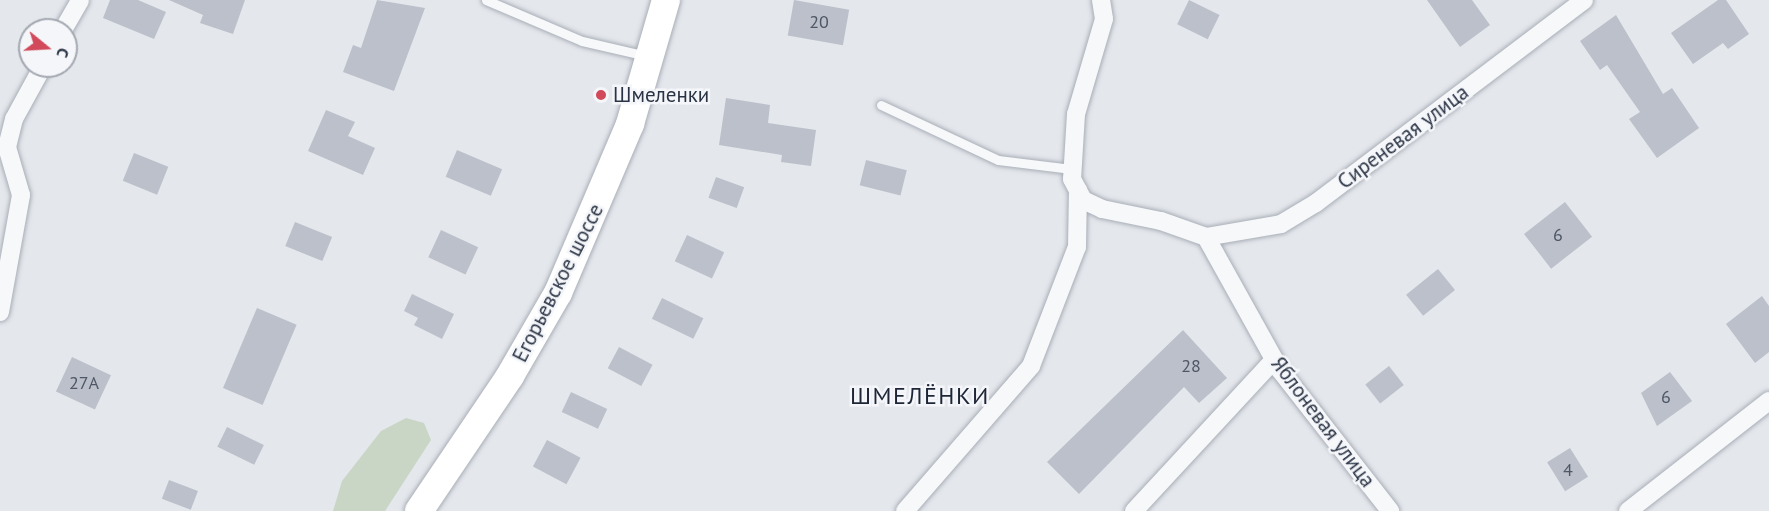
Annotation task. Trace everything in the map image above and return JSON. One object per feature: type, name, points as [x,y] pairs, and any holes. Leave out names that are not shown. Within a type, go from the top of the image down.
[{"type":"main road","name":"Егорьевское шоссе","points":[[419,511],[510,376],[558,293],[600,202],[650,57],[666,0]]},
{"type":"street","points":[[70,18],[80,0]]},
{"type":"street","points":[[905,511],[1031,366],[1077,247],[1078,190],[1071,169],[1076,114],[1104,19],[1101,0]]},
{"type":"street","name":"Сиреневая улица","points":[[1206,237],[1281,224],[1316,203],[1584,0]]},
{"type":"street","points":[[0,312],[21,195],[7,147],[14,119],[37,78]]},
{"type":"street","points":[[1078,190],[1102,209],[1161,221],[1206,237]]},
{"type":"street","name":"Яблоневая улица","points":[[1206,237],[1274,360],[1390,511]]},
{"type":"street","points":[[1134,511],[1274,360]]},
{"type":"street","points":[[1628,511],[1769,401]]},
{"type":"lane","points":[[486,0],[582,41],[650,57]]},
{"type":"lane","points":[[881,105],[999,160],[1071,169]]},
{"type":"green space","points":[[406,418],[424,423],[431,440],[385,511],[333,511],[342,481],[381,431]]},
{"type":"building","points":[[110,0],[138,0],[166,12],[154,39],[103,18]]},
{"type":"building","points":[[169,0],[245,0],[233,34],[200,23],[203,15]]},
{"type":"building","points":[[377,0],[425,8],[394,91],[343,72],[353,45],[361,48]]},
{"type":"building","points":[[794,0],[849,10],[843,45],[788,35]]},
{"type":"building","points":[[1189,0],[1220,15],[1208,39],[1177,24]]},
{"type":"building","points":[[1427,0],[1472,0],[1490,25],[1460,47]]},
{"type":"building","points":[[1718,0],[1726,0],[1749,34],[1728,49],[1723,43],[1693,64],[1671,33]]},
{"type":"building","points":[[1616,15],[1663,94],[1672,88],[1699,128],[1657,158],[1629,119],[1640,112],[1607,65],[1600,70],[1580,41]]},
{"type":"building","points":[[726,98],[770,105],[768,123],[816,130],[811,166],[781,162],[782,155],[719,145]]},
{"type":"building","points":[[326,110],[355,122],[348,136],[375,148],[363,175],[308,151]]},
{"type":"building","points":[[457,150],[502,169],[491,196],[446,177]]},
{"type":"building","points":[[134,153],[168,167],[157,195],[123,181]]},
{"type":"building","points":[[866,160],[907,170],[900,195],[860,185]]},
{"type":"building","points":[[716,177],[744,187],[737,208],[708,198]]},
{"type":"building","points":[[1565,202],[1592,237],[1551,269],[1524,234]]},
{"type":"building","points":[[295,222],[332,237],[322,261],[285,246]]},
{"type":"building","points":[[441,230],[478,247],[465,275],[428,257]]},
{"type":"building","points":[[687,235],[724,252],[712,279],[675,261]]},
{"type":"building","points":[[1438,269],[1455,290],[1423,316],[1406,295]]},
{"type":"building","points":[[412,294],[454,314],[442,339],[414,325],[418,318],[404,311]]},
{"type":"building","points":[[1762,296],[1769,306],[1769,352],[1755,363],[1726,324]]},
{"type":"building","points":[[662,298],[703,318],[693,339],[652,319]]},
{"type":"building","points":[[257,308],[297,325],[263,405],[223,388]]},
{"type":"building","points":[[1183,330],[1227,378],[1199,403],[1184,387],[1079,494],[1047,462]]},
{"type":"building","points":[[619,347],[653,365],[641,386],[608,368]]},
{"type":"building","points":[[72,357],[111,375],[95,410],[56,391]]},
{"type":"building","points":[[1389,366],[1404,385],[1380,403],[1365,384]]},
{"type":"building","points":[[1670,372],[1692,401],[1657,426],[1641,393]]},
{"type":"building","points":[[571,392],[607,409],[598,429],[562,412]]},
{"type":"building","points":[[227,427],[264,445],[254,465],[217,447]]},
{"type":"building","points":[[547,440],[581,458],[566,484],[533,466]]},
{"type":"building","points":[[1570,448],[1588,477],[1565,491],[1547,462]]},
{"type":"building","points":[[169,480],[198,491],[191,510],[162,499]]},
{"type":"place","name":"Шмеленки","points":[[601,95]]},
{"type":"district","name":"ШМЕЛЁНКИ","points":[[920,396]]}]
